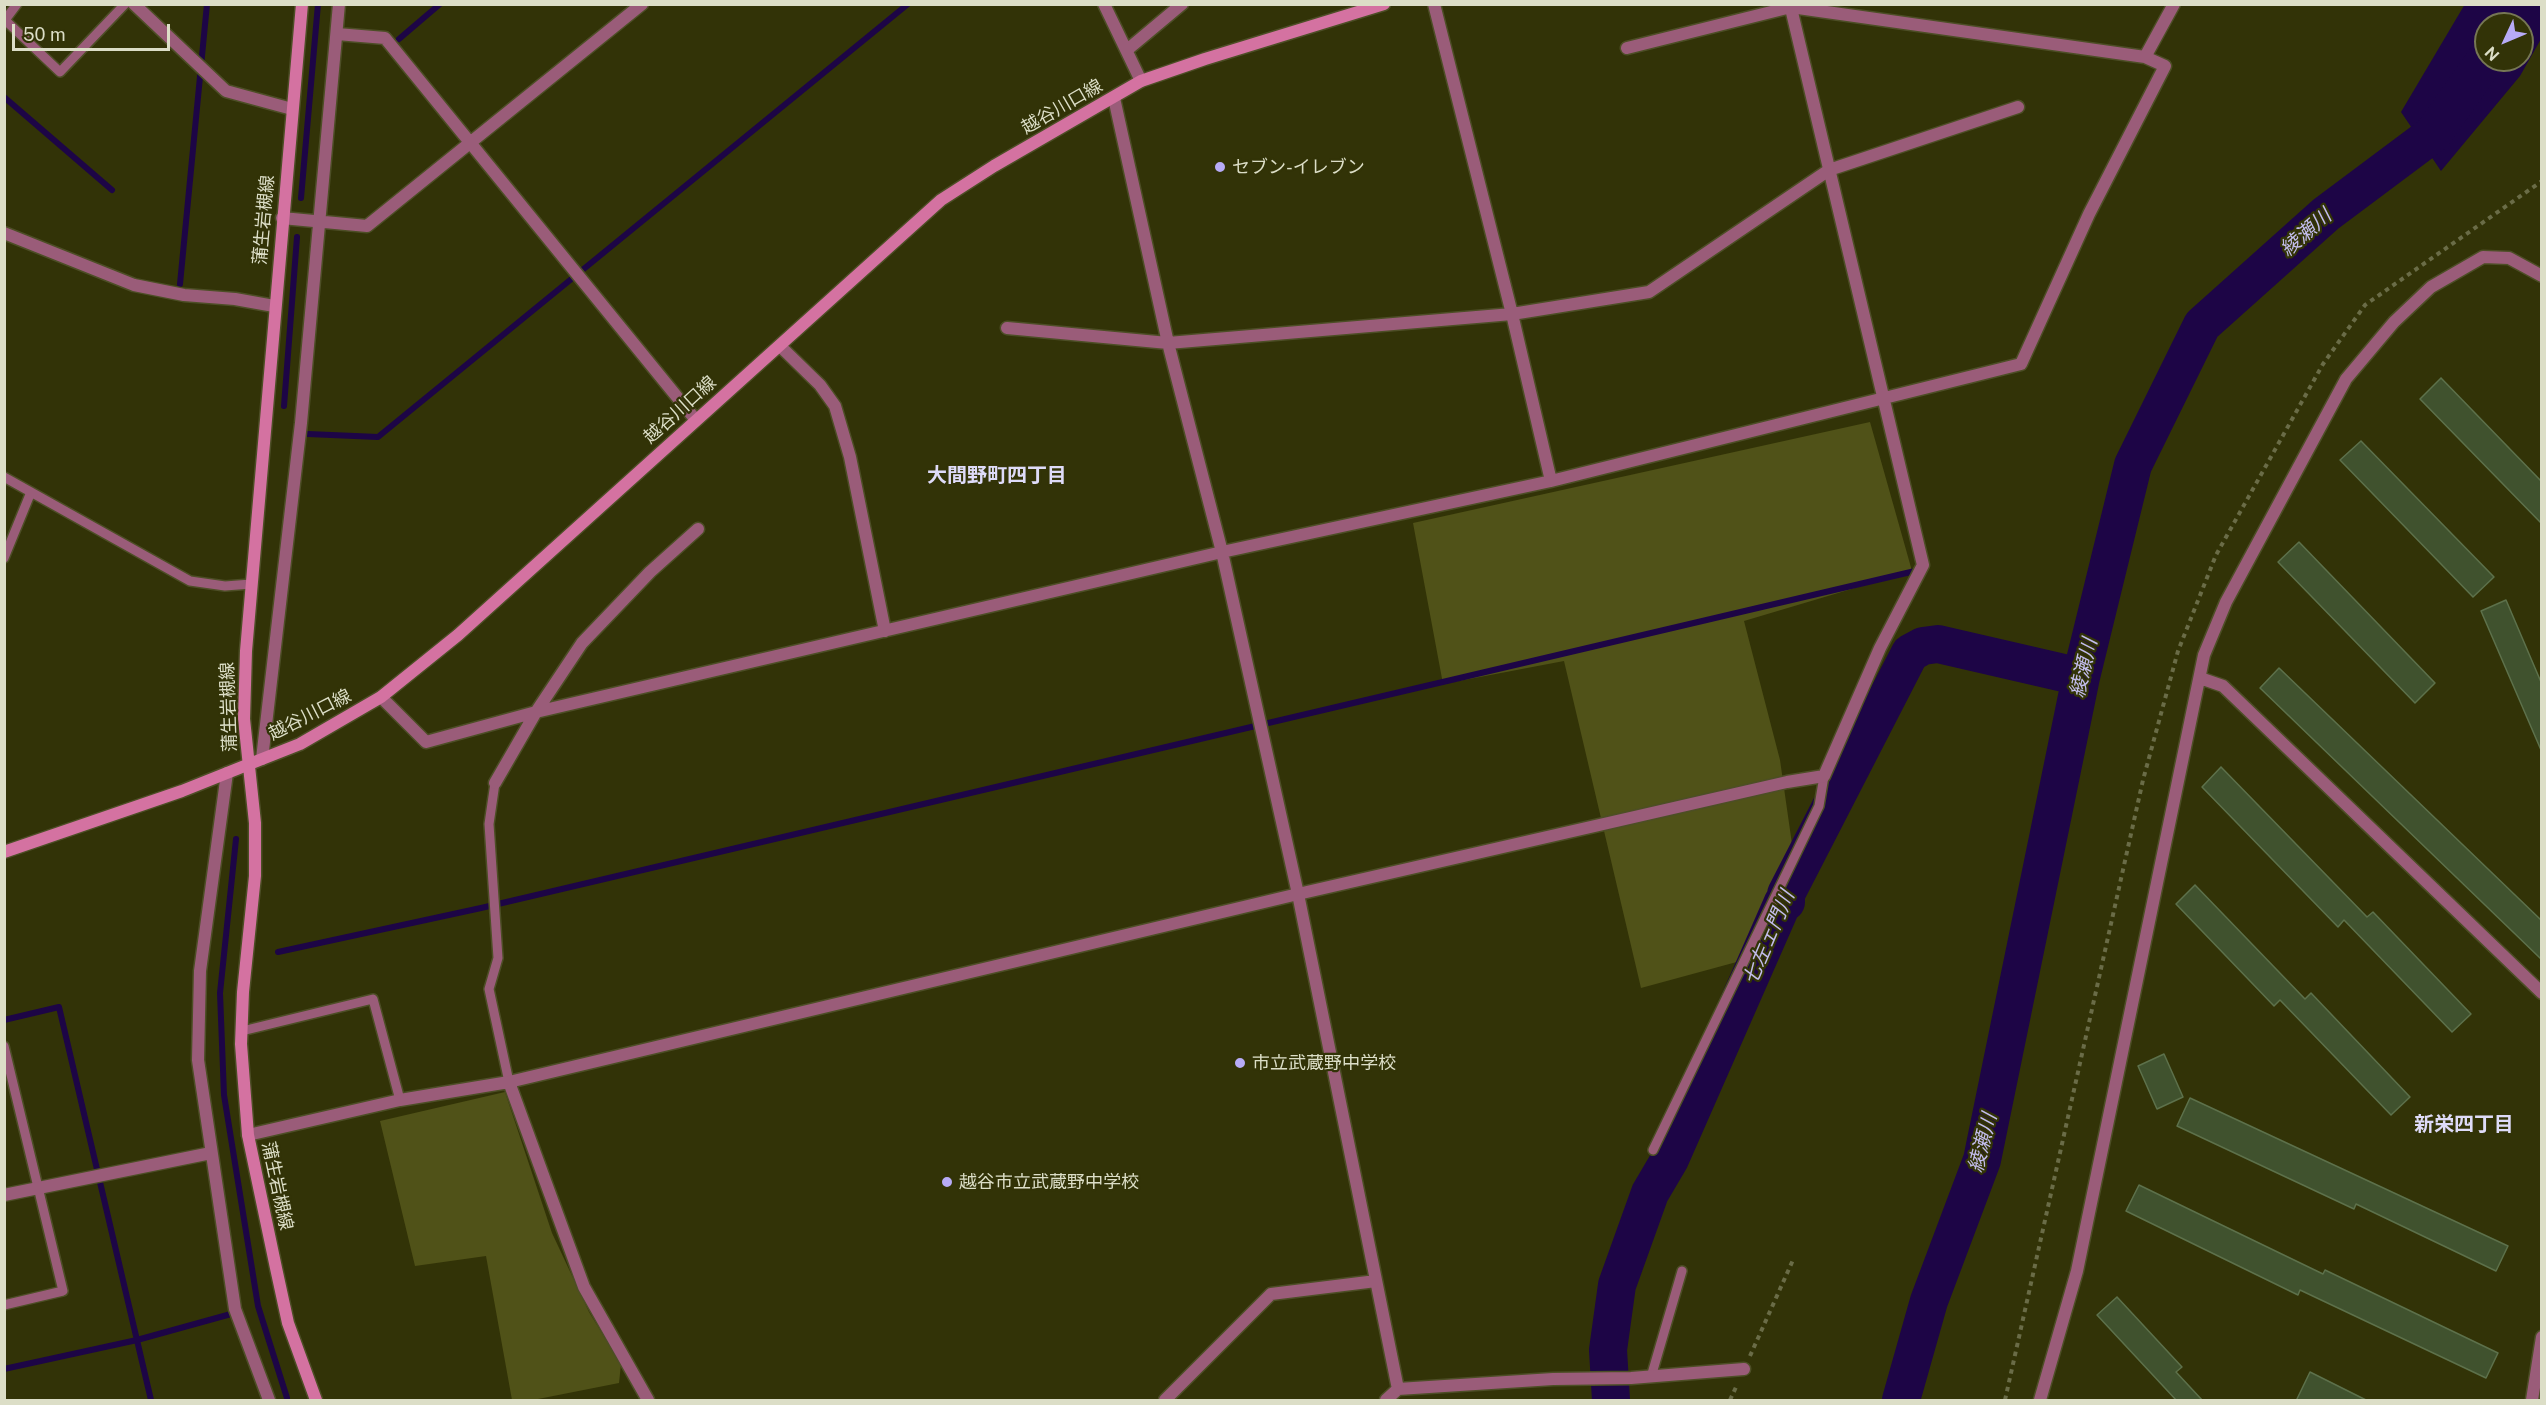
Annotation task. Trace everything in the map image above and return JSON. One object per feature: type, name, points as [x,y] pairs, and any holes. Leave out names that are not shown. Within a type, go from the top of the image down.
[{"type":"main road","name":"蒲生岩槻線","points":[[302,4],[274,306],[246,651],[244,720],[255,823],[255,876],[243,992],[242,1031],[249,1135],[288,1323],[316,1401]]},
{"type":"main road","name":"越谷川口線","points":[[4,852],[182,791],[300,744],[381,697],[458,635],[695,419],[780,346],[941,200],[994,166],[1142,81],[1205,59],[1384,4]]},
{"type":"street","points":[[134,4],[226,91],[292,109]]},
{"type":"street","points":[[262,759],[301,423],[339,4]]},
{"type":"street","points":[[282,218],[367,226],[472,144],[642,4]]},
{"type":"street","points":[[1104,4],[1142,81]]},
{"type":"street","points":[[1126,50],[1182,4]]},
{"type":"street","points":[[1434,4],[1512,314],[1551,481]]},
{"type":"street","points":[[2145,57],[2174,4]]},
{"type":"street","points":[[249,1135],[400,1100],[509,1082],[1298,894],[1787,782],[1824,776],[1880,648],[1923,565],[1791,6]]},
{"type":"street","points":[[381,697],[426,742],[536,712],[1222,552],[1551,481],[2021,364],[2089,214],[2165,66],[2145,57],[1791,6],[1627,48]]},
{"type":"street","points":[[337,34],[385,38],[695,419]]},
{"type":"street","points":[[1114,98],[1168,343],[1222,552],[1298,894],[1398,1389]]},
{"type":"street","points":[[1007,328],[1168,343],[1512,314],[1649,292],[1829,170],[2018,107]]},
{"type":"street","points":[[4,232],[134,285],[184,295],[235,299],[274,306]]},
{"type":"street","points":[[2040,1401],[2077,1271],[2204,655],[2226,602],[2346,379],[2394,322],[2431,287],[2483,257],[2509,258],[2541,276]]},
{"type":"street","points":[[780,346],[820,385],[835,406],[850,457],[885,631]]},
{"type":"street","points":[[495,783],[536,712],[582,644],[651,572],[698,529]]},
{"type":"street","points":[[2200,678],[2223,686],[2541,993]]},
{"type":"street","points":[[227,773],[200,971],[198,1060],[235,1309],[268,1401]]},
{"type":"street","points":[[509,1082],[584,1287],[645,1400]]},
{"type":"street","points":[[4,1195],[211,1153]]},
{"type":"street","points":[[1165,1401],[1271,1294],[1376,1281]]},
{"type":"street","points":[[2532,1401],[2541,1337]]},
{"type":"street","points":[[1386,1401],[1398,1389],[1553,1379],[1651,1377],[1744,1370]]},
{"type":"lane","points":[[17,4],[5,20],[60,72],[125,4]]},
{"type":"lane","points":[[4,477],[190,581],[225,586],[251,584]]},
{"type":"lane","points":[[4,558],[31,492]]},
{"type":"lane","points":[[1653,1150],[1819,806],[1824,776]]},
{"type":"lane","points":[[495,783],[489,824],[498,958],[489,989],[509,1082]]},
{"type":"lane","points":[[242,1031],[373,999],[400,1100]]},
{"type":"lane","points":[[4,1046],[63,1291],[4,1305]]},
{"type":"lane","points":[[1651,1377],[1682,1271]]},
{"type":"path","points":[[1730,1401],[1794,1260]]},
{"type":"shaded area","points":[[2465,4],[2541,5],[2541,39],[2534,51],[2534,12],[2474,12],[2474,72],[2522,72],[2441,171],[2401,112]]},
{"type":"shaded area","points":[[1870,422],[1912,571],[1744,621],[1780,760],[1793,851],[1744,960],[1641,988],[1564,661],[1443,684],[1413,523]]},
{"type":"shaded area","points":[[505,1092],[552,1233],[589,1312],[621,1364],[619,1383],[533,1400],[512,1400],[486,1256],[415,1266],[380,1121]]},
{"type":"building","points":[[2441,378],[2541,481],[2541,523],[2420,399]]},
{"type":"building","points":[[2361,441],[2494,577],[2473,597],[2340,460]]},
{"type":"building","points":[[2299,542],[2435,683],[2415,703],[2278,562]]},
{"type":"building","points":[[2506,600],[2541,682],[2541,750],[2481,611]]},
{"type":"building","points":[[2279,668],[2541,920],[2541,959],[2260,688]]},
{"type":"building","points":[[2221,767],[2367,917],[2373,912],[2471,1014],[2452,1032],[2344,920],[2338,927],[2202,787]]},
{"type":"building","points":[[2195,885],[2305,999],[2311,993],[2410,1097],[2391,1115],[2280,1000],[2274,1006],[2176,904]]},
{"type":"building","points":[[2164,1054],[2183,1097],[2157,1109],[2138,1066]]},
{"type":"building","points":[[2190,1098],[2508,1246],[2496,1271],[2356,1204],[2354,1209],[2177,1126]]},
{"type":"building","points":[[2139,1185],[2323,1274],[2325,1270],[2498,1353],[2486,1378],[2300,1290],[2298,1295],[2126,1211]]},
{"type":"building","points":[[2117,1297],[2182,1367],[2176,1372],[2203,1401],[2177,1401],[2097,1315]]},
{"type":"building","points":[[2310,1372],[2368,1401],[2296,1401]]},
{"type":"waterway","points":[[180,284],[207,4]]},
{"type":"waterway","points":[[301,198],[318,4]]},
{"type":"waterway","points":[[399,39],[440,4]]},
{"type":"waterway","points":[[308,434],[378,437],[908,4]]},
{"type":"waterway","name":"綾瀬川","points":[[1901,1400],[1929,1301],[1982,1160],[2081,677],[2133,465],[2202,325],[2326,214],[2433,134],[2477,72]]},
{"type":"waterway","points":[[4,97],[112,190]]},
{"type":"waterway","points":[[284,406],[297,237]]},
{"type":"waterway","points":[[278,952],[481,908],[1915,571]]},
{"type":"waterway","name":"七左ェ門川","points":[[1611,1400],[1608,1350],[1617,1285],[1650,1193],[1670,1159],[1783,902],[1786,902],[1786,894],[1910,653],[1923,646],[1938,644],[2081,677]]},
{"type":"waterway","points":[[236,839],[220,993],[224,1095],[258,1306],[287,1398]]},
{"type":"waterway","points":[[4,1020],[59,1007],[151,1400]]},
{"type":"waterway","points":[[4,1369],[137,1340],[231,1314]]},
{"type":"place","name":"セブン-イレブン","points":[[1220,167]]},
{"type":"place","name":"市立武蔵野中学校","points":[[1240,1063]]},
{"type":"place","name":"越谷市立武蔵野中学校","points":[[947,1182]]},
{"type":"district","name":"大間野町四丁目","points":[[997,476]]},
{"type":"district","name":"新栄四丁目","points":[[2464,1125]]}]
